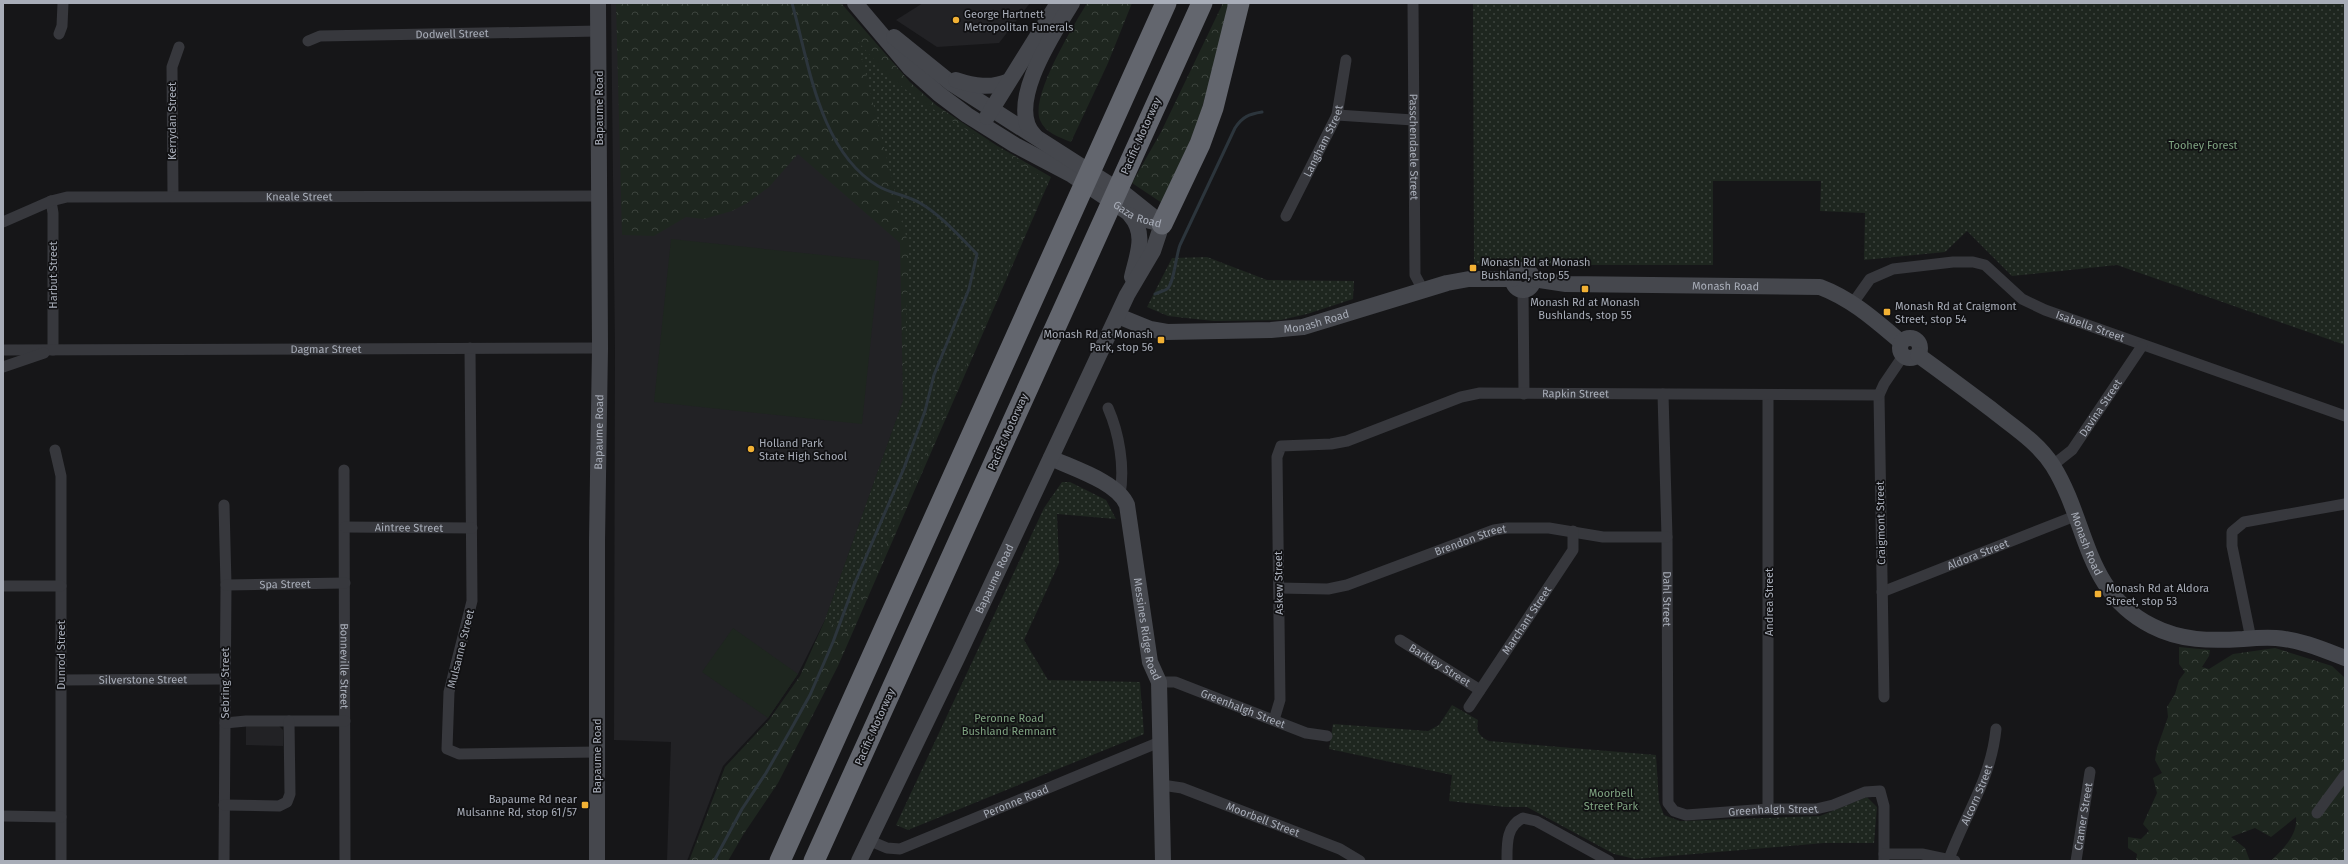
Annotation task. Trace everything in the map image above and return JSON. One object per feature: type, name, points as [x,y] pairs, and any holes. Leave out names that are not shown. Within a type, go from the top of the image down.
[{"type":"highway","points":[[780,861],[1166,3]]},
{"type":"highway","name":"Pacific Motorway","points":[[814,861],[1202,3]]},
{"type":"highway","points":[[1162,224],[1200,144],[1213,108],[1239,3]]},
{"type":"street","points":[[59,34],[62,26],[63,3]]},
{"type":"street","name":"Bapaume Road","points":[[597,861],[600,348],[598,3]]},
{"type":"street","name":"Gaza Road","points":[[856,3],[938,73],[1126,194],[1162,224]]},
{"type":"street","name":"Gaza Road","points":[[856,3],[919,77],[938,94],[984,126],[1072,175],[1130,215],[1162,224]]},
{"type":"street","points":[[995,111],[1009,81],[1058,3]]},
{"type":"street","points":[[1038,138],[1027,125],[1025,111],[1036,67],[1051,37],[1072,3]]},
{"type":"street","name":"Passchendaele Street","points":[[1413,3],[1415,275],[1423,290]]},
{"type":"street","name":"Dodwell Street","points":[[308,41],[320,36],[598,31]]},
{"type":"street","points":[[984,126],[1051,37]]},
{"type":"street","name":"Kerrydan Street","points":[[173,196],[172,67],[179,47]]},
{"type":"street","name":"Langham Street","points":[[1286,216],[1337,115],[1346,60]]},
{"type":"street","points":[[938,73],[976,86],[996,86],[1009,81]]},
{"type":"street","points":[[1337,115],[1413,120]]},
{"type":"street","name":"Kneale Street","points":[[3,222],[51,201],[67,197],[600,196]]},
{"type":"street","name":"Harbut Street","points":[[51,201],[53,213],[53,350]]},
{"type":"street","name":"Bapaume Road","points":[[859,861],[868,840],[910,758],[1118,316],[1127,294],[1140,241],[1138,228],[1130,215]]},
{"type":"street","name":"Bapaume Road","points":[[1127,294],[1153,251],[1162,224]]},
{"type":"street","name":"Isabella Street","points":[[1853,304],[1870,279],[1893,269],[1953,262],[1973,262],[1985,265],[2022,299],[2039,307],[2142,346],[2345,416]]},
{"type":"street","name":"Monash Road","points":[[1118,316],[1150,329],[1167,332],[1288,330],[1319,324],[1423,290],[1447,283],[1469,279],[1523,283],[1566,284],[1820,287],[1839,294],[1853,304],[1908,351],[2018,430],[2053,465],[2104,584],[2119,602],[2135,615],[2167,633],[2192,640],[2274,637],[2301,641],[2345,658]]},
{"type":"street","points":[[1523,283],[1524,394]]},
{"type":"street","name":"Davina Street","points":[[2053,465],[2072,450],[2142,346]]},
{"type":"street","name":"Mulsanne Street","points":[[470,348],[472,601],[449,692],[447,750],[459,754],[597,752]]},
{"type":"street","name":"Dagmar Street","points":[[3,350],[600,348]]},
{"type":"street","name":"Dagmar Street","points":[[3,367],[53,350]]},
{"type":"street","name":"Craigmont Street","points":[[1884,697],[1879,395],[1884,384],[1908,351]]},
{"type":"street","name":"Rapkin Street","points":[[1281,446],[1331,444],[1347,441],[1461,397],[1480,393],[1879,395]]},
{"type":"street","name":"Dahl Street","points":[[1663,394],[1667,537],[1668,804]]},
{"type":"street","name":"Andrea Street","points":[[1768,395],[1768,809]]},
{"type":"street","points":[[1051,458],[1109,486],[1120,494],[1122,478],[1116,430],[1108,408]]},
{"type":"street","name":"Askew Street","points":[[1274,720],[1280,700],[1277,457],[1281,446]]},
{"type":"street","name":"Dunrod Street","points":[[55,450],[61,472],[61,861]]},
{"type":"street","name":"Bonneville Street","points":[[344,470],[345,861]]},
{"type":"street","name":"Messines Ridge Road","points":[[1120,494],[1126,502],[1129,513],[1150,662],[1159,682],[1162,741],[1164,861]]},
{"type":"street","points":[[2251,639],[2232,546],[2232,532],[2244,522],[2345,504]]},
{"type":"street","name":"Sebring Street","points":[[224,505],[226,585],[224,679],[224,861]]},
{"type":"street","name":"Aldora Street","points":[[1882,592],[2075,516]]},
{"type":"street","name":"Aintree Street","points":[[345,527],[472,528]]},
{"type":"street","name":"Brendon Street","points":[[1279,588],[1328,589],[1347,586],[1494,530],[1507,528],[1549,528],[1603,537],[1667,537]]},
{"type":"street","name":"Marchant Street","points":[[1470,707],[1573,550],[1573,531]]},
{"type":"street","name":"Spa Street","points":[[226,585],[345,583]]},
{"type":"street","points":[[3,586],[61,586]]},
{"type":"street","name":"Barkley Street","points":[[1400,640],[1480,690]]},
{"type":"street","name":"Silverstone Street","points":[[62,680],[224,679]]},
{"type":"street","name":"Greenhalgh Street","points":[[1159,682],[1175,682],[1306,733],[1327,736]]},
{"type":"street","points":[[224,805],[279,806],[287,802],[290,794],[289,721]]},
{"type":"street","points":[[225,723],[345,721]]},
{"type":"street","name":"Alcorn Street","points":[[1952,860],[1962,826],[1987,775],[1996,729]]},
{"type":"street","name":"Peronne Road","points":[[868,840],[887,848],[900,849],[1162,741]]},
{"type":"street","name":"Cramer Street","points":[[2076,861],[2090,772]]},
{"type":"street","points":[[2317,813],[2345,775]]},
{"type":"street","name":"Moorbell Street","points":[[1162,785],[1178,787],[1197,793],[1340,849],[1360,861]]},
{"type":"street","name":"Greenhalgh Street","points":[[1668,804],[1674,811],[1686,816],[1768,809],[1816,809],[1833,805],[1865,792],[1880,791],[1884,806],[1884,858]]},
{"type":"street","points":[[3,816],[61,817]]},
{"type":"street","points":[[1507,861],[1509,834],[1515,822],[1523,818],[1536,821],[1609,861]]},
{"type":"street","points":[[1884,858],[1913,854],[1952,860]]},
{"type":"shaded area","name":"Holland Park State High School","points":[[611,3],[827,3],[909,248],[903,401],[825,620],[798,674],[768,718],[723,766],[687,861],[667,861],[671,742],[614,740],[615,349]]},
{"type":"shaded area","points":[[923,3],[1030,3],[999,43],[937,47],[896,20]]},
{"type":"shaded area","points":[[246,725],[279,726],[283,730],[283,746],[246,745]]},
{"type":"green space","points":[[616,3],[841,3],[910,82],[936,105],[996,145],[1051,177],[838,666],[778,783],[743,835],[728,861],[689,861],[725,767],[769,720],[800,676],[825,620],[903,401],[900,243],[798,154],[769,187],[747,203],[732,211],[704,219],[686,217],[654,236],[622,235]]},
{"type":"green space","points":[[1087,3],[1132,3],[1108,63],[1071,142],[1053,134],[1045,128],[1040,120],[1039,109],[1041,95],[1047,78],[1064,43]]},
{"type":"green space","points":[[1223,3],[1232,3],[1197,125],[1162,203],[1132,183],[1161,132]]},
{"type":"green space","name":"Toohey Forest","points":[[1473,3],[2345,3],[2345,345],[2117,265],[2012,276],[1967,231],[1945,252],[1864,260],[1865,213],[1820,211],[1821,181],[1713,181],[1713,265],[1474,265]]},
{"type":"green space","points":[[858,42],[890,77],[920,101],[1048,181],[847,632],[825,620],[903,401],[909,248]]},
{"type":"green space","points":[[671,239],[879,261],[862,424],[654,402]]},
{"type":"green space","points":[[1207,257],[1267,280],[1354,281],[1353,299],[1307,314],[1281,320],[1214,321],[1168,316],[1147,307],[1172,258]]},
{"type":"green space","name":"Peronne Road Bushland Remnant","points":[[1062,482],[1070,482],[1106,500],[1116,519],[1057,514],[1059,563],[1024,640],[1048,680],[1140,682],[1144,734],[908,830],[896,825],[1044,508]]},
{"type":"green space","points":[[733,628],[798,674],[768,718],[702,672]]},
{"type":"green space","points":[[2179,647],[2210,650],[2209,656],[2202,667],[2209,669],[2233,654],[2275,648],[2332,666],[2345,678],[2345,861],[2271,861],[2285,847],[2292,836],[2295,830],[2296,817],[2271,837],[2255,828],[2231,837],[2245,848],[2250,861],[2136,861],[2137,854],[2128,848],[2128,837],[2141,839],[2149,831],[2143,824],[2157,793],[2153,778],[2162,773],[2155,760],[2157,748],[2168,717],[2167,707],[2175,694],[2179,680],[2185,672],[2179,664]]},
{"type":"green space","name":"Moorbell Street Park","points":[[1452,705],[1478,720],[1477,728],[1479,733],[1489,741],[1656,755],[1659,802],[1664,815],[1680,821],[1820,816],[1867,797],[1877,807],[1874,843],[1824,843],[1635,859],[1614,854],[1527,807],[1505,807],[1449,801],[1452,775],[1329,749],[1333,724],[1428,731],[1439,725]]},
{"type":"waterway","points":[[714,861],[742,809],[766,773],[810,695],[833,642],[854,585],[904,468],[925,411],[934,375],[969,289],[977,254],[936,214],[915,200],[878,186],[858,171],[842,151],[829,129],[819,104],[792,3]]},
{"type":"waterway","points":[[1155,294],[1166,290],[1169,286],[1173,276],[1180,245],[1235,128],[1240,121],[1246,117],[1262,112]]},
{"type":"place","name":"George Hartnett Metropolitan Funerals","points":[[956,20]]},
{"type":"place","name":"Monash Rd at Monash Bushland, stop 55","points":[[1473,268]]},
{"type":"place","name":"Monash Rd at Monash Bushlands, stop 55","points":[[1585,289]]},
{"type":"place","name":"Monash Rd at Craigmont Street, stop 54","points":[[1887,312]]},
{"type":"place","name":"Monash Rd at Monash Park, stop 56","points":[[1161,340]]},
{"type":"place","name":"Holland Park State High School","points":[[751,449]]},
{"type":"place","name":"Monash Rd at Aldora Street, stop 53","points":[[2098,594]]},
{"type":"place","name":"Bapaume Rd near Mulsanne Rd, stop 61/57","points":[[585,805]]}]
